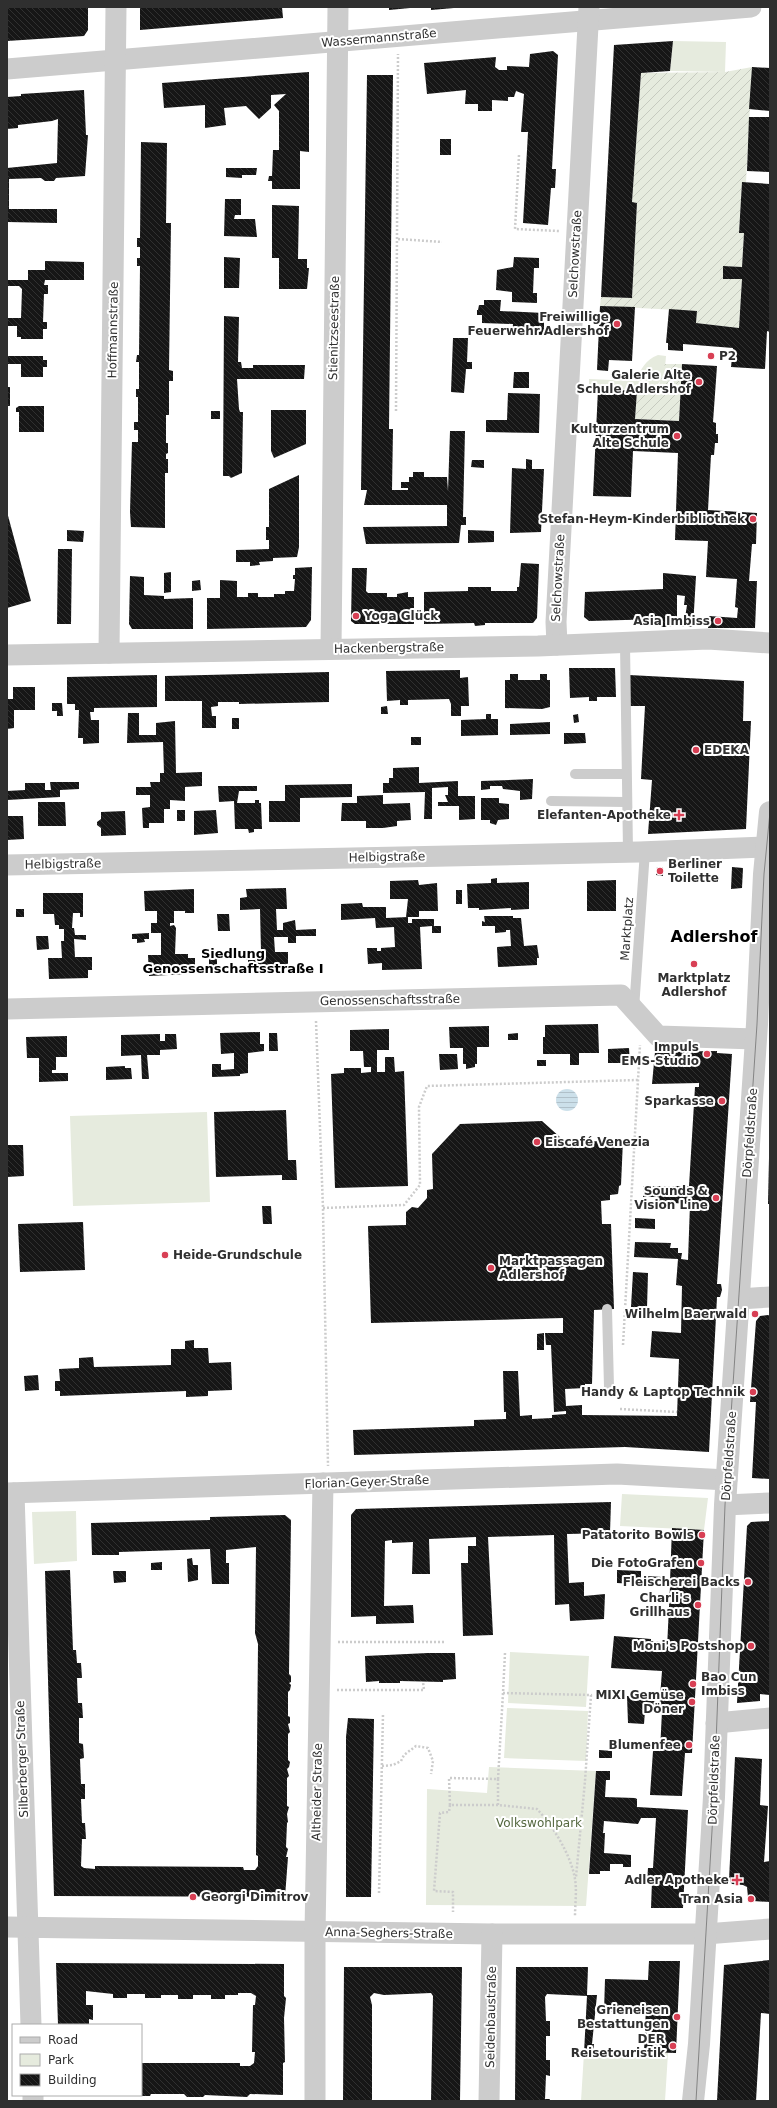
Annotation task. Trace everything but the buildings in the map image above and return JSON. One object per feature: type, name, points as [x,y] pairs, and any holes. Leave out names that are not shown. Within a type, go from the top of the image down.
[{"type":"street","name":"Hoffmannstraße","points":[[109,653],[116,7]]},
{"type":"street","name":"Stienitzseestraße","points":[[331,649],[338,7]]},
{"type":"street","name":"Wassermannstraße","points":[[7,69],[338,41],[588,14],[752,7]]},
{"type":"street","name":"Selchowstraße","points":[[557,645],[556,622],[588,14]]},
{"type":"street","name":"Hackenbergstraße","points":[[7,655],[625,644],[708,639],[770,643]]},
{"type":"street","name":"Dörpfeldstraße","points":[[693,2101],[700,2044],[705,1934],[714,1797],[725,1505],[739,1299],[761,1029],[767,874],[766,847],[770,812]]},
{"type":"street","name":"Helbigstraße","points":[[7,865],[766,847]]},
{"type":"street","name":"Genossenschaftsstraße","points":[[7,1009],[621,995],[658,1036],[761,1029]]},
{"type":"street","points":[[739,1299],[770,1297]]},
{"type":"street","name":"Florian-Geyer-Straße","points":[[10,1493],[325,1475],[617,1474],[727,1480]]},
{"type":"street","name":"Altheider Straße","points":[[315,2101],[315,1932],[325,1475]]},
{"type":"street","name":"Silberberger Straße","points":[[10,1493],[31,2024]]},
{"type":"street","points":[[725,1505],[770,1503]]},
{"type":"street","points":[[716,1723],[770,1718]]},
{"type":"street","name":"Anna-Seghers-Straße","points":[[7,1927],[492,1934],[705,1934],[770,1929]]},
{"type":"street","name":"Seidenbaustraße","points":[[490,2101],[492,1934]]},
{"type":"lane","name":"Marktplatz","points":[[625,644],[626,802],[636,851],[637,1014]]},
{"type":"lane","points":[[575,774],[626,774]]},
{"type":"lane","points":[[551,801],[626,802]]},
{"type":"lane","points":[[607,1309],[609,1387]]},
{"type":"path","points":[[396,411],[398,54]]},
{"type":"path","points":[[519,155],[515,229],[561,231]]},
{"type":"path","points":[[398,239],[442,242]]},
{"type":"path","points":[[623,1353],[638,1080],[637,1014]]},
{"type":"path","points":[[316,1020],[323,1208],[325,1475]]},
{"type":"path","points":[[323,1208],[404,1205],[420,1185],[419,1107],[427,1086],[638,1080]]},
{"type":"path","points":[[620,1409],[677,1412]]},
{"type":"path","points":[[336,1642],[446,1642]]},
{"type":"path","points":[[498,1805],[498,1778],[505,1653]]},
{"type":"path","points":[[335,1690],[424,1690],[423,1682]]},
{"type":"path","points":[[503,1693],[591,1695],[575,1906]]},
{"type":"path","points":[[379,1893],[383,1714]]},
{"type":"path","points":[[382,1766],[393,1765],[401,1761],[404,1755],[416,1746],[428,1748],[433,1761],[431,1774]]},
{"type":"path","points":[[453,1912],[453,1892],[434,1891],[440,1813],[449,1812],[450,1778],[498,1778]]},
{"type":"path","points":[[450,1805],[498,1805],[537,1809],[554,1830],[576,1879]]},
{"type":"green space","points":[[673,41],[726,42],[725,72],[670,71]]},
{"type":"green space","points":[[752,67],[746,182],[742,182],[739,233],[744,233],[742,267],[723,266],[723,279],[742,279],[739,328],[696,323],[697,311],[600,306],[601,297],[632,298],[637,203],[632,202],[641,73],[725,72]]},
{"type":"green space","points":[[658,355],[666,356],[665,367],[661,380],[651,391],[589,388],[589,379],[636,381],[644,365],[650,359]]},
{"type":"green space","points":[[665,364],[682,364],[679,421],[635,419],[637,391],[651,391],[659,385]]},
{"type":"green space","points":[[207,1112],[210,1202],[73,1206],[70,1116]]},
{"type":"green space","points":[[622,1494],[708,1498],[704,1530],[620,1526]]},
{"type":"green space","points":[[76,1511],[77,1561],[34,1564],[32,1512]]},
{"type":"green space","points":[[510,1652],[589,1656],[586,1707],[508,1703]]},
{"type":"green space","points":[[507,1708],[588,1711],[586,1761],[504,1758]]},
{"type":"green space","name":"Volkswohlpark","points":[[489,1767],[596,1771],[586,1906],[426,1905],[427,1789],[487,1793]]},
{"type":"green space","points":[[584,2053],[668,2053],[665,2101],[581,2101]]},
{"type":"water","points":[[567,1089],[575,1092],[578,1100],[575,1108],[567,1111],[559,1108],[556,1100],[559,1092]]},
{"type":"tram line","points":[[696,2101],[714,1797],[725,1505],[757,1024],[764,874],[770,812]]},
{"type":"place","name":"Freiwillige Feuerwehr Adlershof","points":[[617,324]]},
{"type":"place","name":"P2","points":[[711,356]]},
{"type":"place","name":"Galerie Alte Schule Adlershof","points":[[699,382]]},
{"type":"place","name":"Kulturzentrum Alte Schule","points":[[677,436]]},
{"type":"place","name":"Stefan-Heym-Kinderbibliothek","points":[[753,519]]},
{"type":"place","name":"Yoga Glück","points":[[356,616]]},
{"type":"place","name":"Asia Imbiss","points":[[718,621]]},
{"type":"place","name":"EDEKA","points":[[696,750]]},
{"type":"place","name":"Elefanten-Apotheke","points":[[679,815]]},
{"type":"place","name":"Berliner Toilette","points":[[660,871]]},
{"type":"place","name":"Marktplatz Adlershof","points":[[694,964]]},
{"type":"place","name":"Impuls EMS-Studio","points":[[707,1054]]},
{"type":"place","name":"Sparkasse","points":[[722,1101]]},
{"type":"place","name":"Eiscafé Venezia","points":[[537,1142]]},
{"type":"place","name":"Sounds & Vision Line","points":[[716,1198]]},
{"type":"place","name":"Heide-Grundschule","points":[[165,1255]]},
{"type":"place","name":"Marktpassagen Adlershof","points":[[491,1268]]},
{"type":"place","name":"Wilhelm Baerwald","points":[[755,1314]]},
{"type":"place","name":"Handy & Laptop Technik","points":[[753,1392]]},
{"type":"place","name":"Patatorito Bowls","points":[[702,1535]]},
{"type":"place","name":"Die FotoGrafen","points":[[701,1563]]},
{"type":"place","name":"Fleischerei Backs","points":[[748,1582]]},
{"type":"place","name":"Charli's Grillhaus","points":[[698,1605]]},
{"type":"place","name":"Moni's Postshop","points":[[751,1646]]},
{"type":"place","name":"Bao Cun Imbiss","points":[[693,1684]]},
{"type":"place","name":"MIXI Gemüse Döner","points":[[692,1702]]},
{"type":"place","name":"Blumenfee","points":[[689,1745]]},
{"type":"place","name":"Adler Apotheke","points":[[737,1880]]},
{"type":"place","name":"Georgi Dimitrov","points":[[193,1897]]},
{"type":"place","name":"Tran Asia","points":[[751,1899]]},
{"type":"place","name":"Grieneisen Bestattungen","points":[[677,2017]]},
{"type":"place","name":"DER Reisetouristik","points":[[673,2046]]},
{"type":"district","name":"Adlershof","points":[[714,936]]},
{"type":"district","name":"Siedlung Genossenschaftsstraße I","points":[[233,960]]}]
